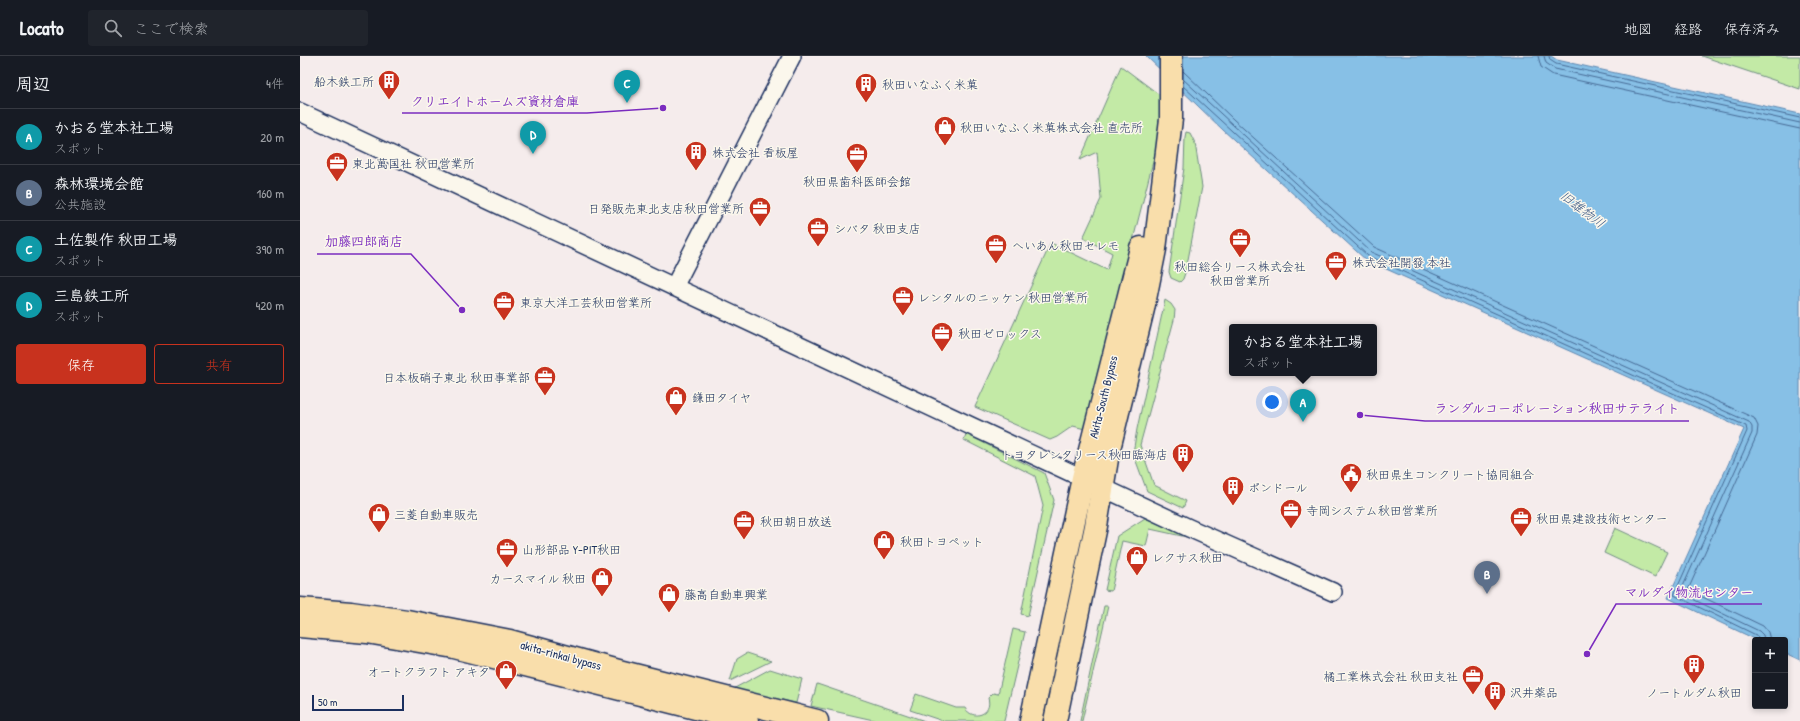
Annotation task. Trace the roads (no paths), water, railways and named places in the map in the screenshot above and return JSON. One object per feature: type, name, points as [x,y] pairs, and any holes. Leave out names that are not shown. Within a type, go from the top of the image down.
[{"type":"highway","name":"Akita-South Bypass","points":[[1055,721],[1103,487],[1108,453],[1143,310],[1154,249],[1171,119],[1171,56]]},
{"type":"highway","name":"Akita-South Bypass","points":[[1031,721],[1083,478],[1118,334],[1168,146]]},
{"type":"highway","name":"akita-rinkai bypass","points":[[300,609],[351,613],[407,621],[475,634],[817,721]]},
{"type":"highway","name":"akita-rinkai bypass","points":[[300,626],[374,633],[454,647],[747,721]]},
{"type":"street","points":[[674,287],[792,56]]},
{"type":"street","points":[[300,112],[1189,528],[1333,592]]},
{"type":"water","name":"旧雄物川","points":[[1146,56],[1551,56],[1557,60],[1800,114],[1800,660],[1788,654],[1788,637],[1752,638],[1668,598],[1744,429],[1366,260],[1223,130]]},
{"type":"place","name":"船木鉄工所","points":[[389,100]]},
{"type":"place","name":"土佐製作 秋田工場","points":[[627,103]]},
{"type":"place","name":"秋田いなふく米菓","points":[[866,104]]},
{"type":"place","name":"クリエイトホームズ資材倉庫","points":[[663,108]]},
{"type":"place","name":"秋田いなふく米菓株式会社 直売所","points":[[945,146]]},
{"type":"place","name":"三島鉄工所","points":[[533,154]]},
{"type":"place","name":"株式会社 看板屋","points":[[696,172]]},
{"type":"place","name":"秋田県歯科医師会館","points":[[857,174]]},
{"type":"place","name":"東北萬国社 秋田営業所","points":[[337,182]]},
{"type":"place","name":"日発販売東北支店秋田営業所","points":[[760,228]]},
{"type":"place","name":"シバタ 秋田支店","points":[[818,248]]},
{"type":"place","name":"秋田総合リース株式会社 秋田営業所","points":[[1240,258]]},
{"type":"place","name":"へいあん秋田セレモ","points":[[996,264]]},
{"type":"place","name":"株式会社開發 本社","points":[[1336,282]]},
{"type":"place","name":"加藤四郎商店","points":[[462,310]]},
{"type":"place","name":"レンタルのニッケン 秋田営業所","points":[[903,316]]},
{"type":"place","name":"東京大洋工芸秋田営業所","points":[[504,322]]},
{"type":"place","name":"秋田ゼロックス","points":[[942,352]]},
{"type":"place","name":"日本板硝子東北 秋田事業部","points":[[545,396]]},
{"type":"place","name":"ランダルコーポレーション秋田サテライト","points":[[1360,415]]},
{"type":"place","name":"鎌田タイヤ","points":[[676,416]]},
{"type":"place","name":"かおる堂本社工場","points":[[1303,422]]},
{"type":"place","name":"トヨタレンタリース秋田臨海店","points":[[1183,474]]},
{"type":"place","name":"秋田県生コンクリート協同組合","points":[[1351,494]]},
{"type":"place","name":"ポンドール","points":[[1233,506]]},
{"type":"place","name":"寺岡システム秋田営業所","points":[[1291,530]]},
{"type":"place","name":"三菱自動車販売","points":[[379,534]]},
{"type":"place","name":"秋田県建設技術センター","points":[[1521,538]]},
{"type":"place","name":"秋田朝日放送","points":[[744,540]]},
{"type":"place","name":"秋田トヨペット","points":[[884,560]]},
{"type":"place","name":"山形部品 Y-PIT秋田","points":[[507,568]]},
{"type":"place","name":"レクサス秋田","points":[[1137,576]]},
{"type":"place","name":"森林環境会館","points":[[1487,594]]},
{"type":"place","name":"カースマイル 秋田","points":[[602,598]]},
{"type":"place","name":"藤高自動車興業","points":[[669,614]]},
{"type":"place","name":"マルダイ物流センター","points":[[1587,654]]},
{"type":"place","name":"ノートルダム秋田","points":[[1694,684]]},
{"type":"place","name":"オートクラフト アキタ","points":[[506,690]]},
{"type":"place","name":"橘工業株式会社 秋田支社","points":[[1473,696]]},
{"type":"place","name":"沢井薬品","points":[[1495,712]]}]
